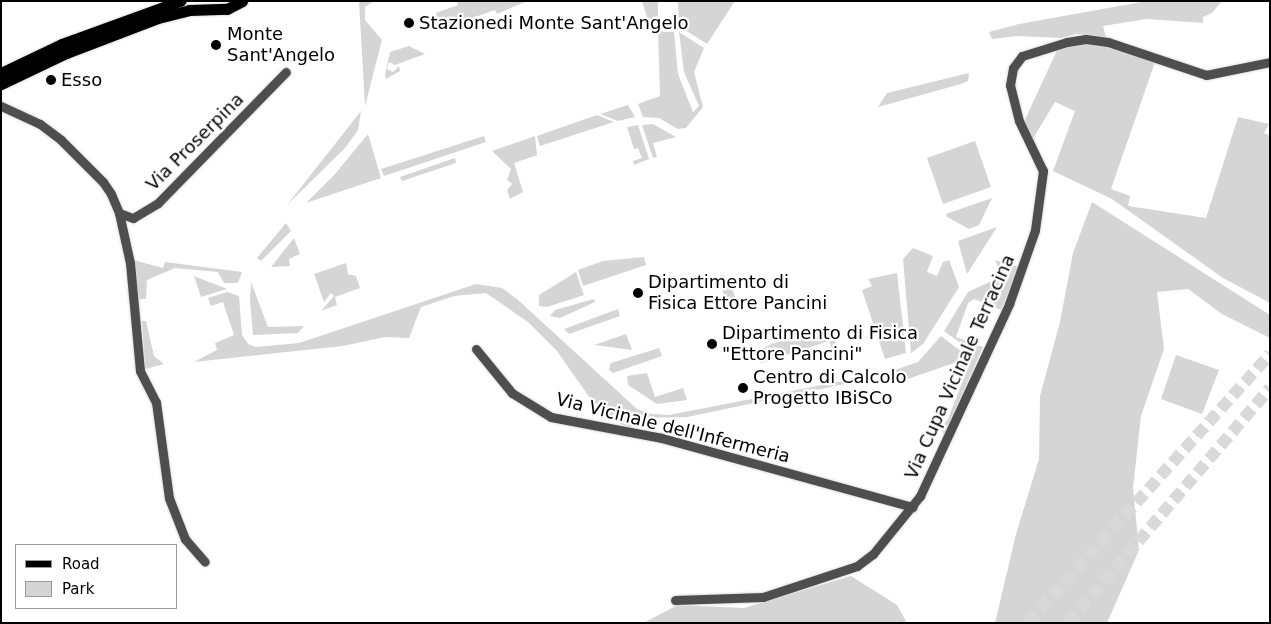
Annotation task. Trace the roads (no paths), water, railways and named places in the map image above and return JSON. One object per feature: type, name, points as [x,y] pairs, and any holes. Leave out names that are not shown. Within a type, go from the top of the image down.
[{"type":"main road","points":[[1,73],[62,44],[180,1]]},
{"type":"main road","points":[[208,1],[219,9]]},
{"type":"main road","points":[[1,84],[66,53],[158,18],[189,10],[227,9],[242,2]]},
{"type":"street","name":"Via Cupa Vicinale Terracina","points":[[675,600],[764,597],[857,566],[873,554],[912,507],[940,456],[1009,304],[1034,230],[1043,171],[1020,121],[1011,94],[1011,75],[1016,63],[1022,56],[1086,40],[1108,42],[1206,75],[1270,62]]},
{"type":"street","name":"Via Proserpina","points":[[119,213],[133,218],[158,203],[286,72]]},
{"type":"street","points":[[1,106],[40,124],[61,140],[104,182],[119,213],[135,287],[140,371],[156,402],[173,516],[185,539],[205,562]]},
{"type":"street","name":"Via Vicinale dell'Infermeria","points":[[476,349],[512,393],[551,417],[662,438],[912,507]]},
{"type":"tunnel","points":[[1028,623],[1270,354]]},
{"type":"tunnel","points":[[1068,623],[1270,388]]},
{"type":"place","name":"Stazionedi Monte Sant'Angelo","points":[[409,23]]},
{"type":"place","name":"Monte Sant'Angelo","points":[[216,45]]},
{"type":"place","name":"Esso","points":[[51,80]]},
{"type":"place","name":"Dipartimento di Fisica Ettore Pancini","points":[[638,293]]},
{"type":"place","name":"Dipartimento di Fisica \"Ettore Pancini\"","points":[[712,344]]},
{"type":"place","name":"Centro di Calcolo Progetto IBiSCo","points":[[743,388]]}]
